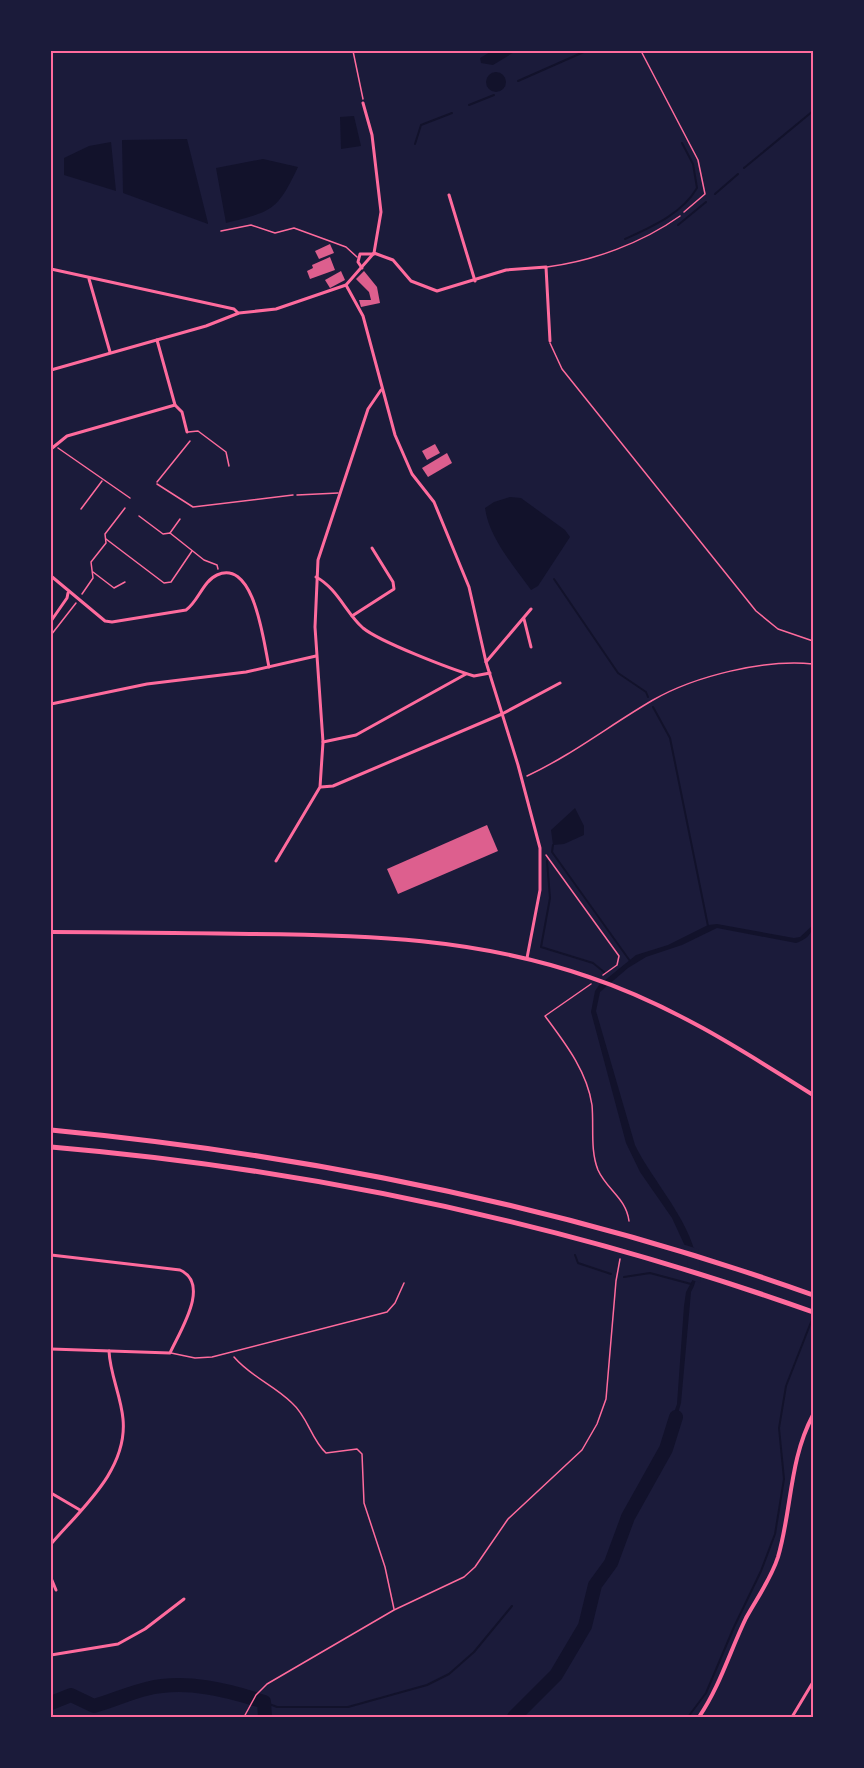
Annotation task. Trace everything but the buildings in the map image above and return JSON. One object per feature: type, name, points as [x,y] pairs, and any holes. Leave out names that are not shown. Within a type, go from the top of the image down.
[{"type":"highway","points":[[51,1130],[158,1142],[316,1165],[471,1196],[614,1232],[813,1295]]},
{"type":"highway","points":[[51,1147],[192,1163],[318,1182],[457,1211],[610,1249],[813,1312]]},
{"type":"street","points":[[51,370],[157,340],[239,313],[276,309],[346,285],[374,253],[381,212],[372,135],[363,103]]},
{"type":"street","points":[[449,195],[475,280]]},
{"type":"street","points":[[362,268],[357,257],[360,254],[374,253],[393,260],[411,281],[437,291],[506,270],[546,267],[550,341]]},
{"type":"street","points":[[51,269],[234,309],[239,313]]},
{"type":"street","points":[[89,278],[110,352]]},
{"type":"street","points":[[346,285],[363,316],[381,390],[402,454],[412,474],[434,502],[469,587],[486,662],[540,848],[540,890],[527,958]]},
{"type":"street","points":[[157,340],[176,405],[182,412],[187,432]]},
{"type":"street","points":[[276,861],[320,787],[323,742],[316,656],[316,577],[323,539],[368,409],[381,390]]},
{"type":"street","points":[[51,449],[67,436],[176,405]]},
{"type":"street","points":[[352,616],[394,589],[393,582],[372,548]]},
{"type":"street","points":[[68,592],[105,621],[112,622],[186,610],[219,574],[238,578],[251,590],[269,666]]},
{"type":"street","points":[[51,576],[65,585],[68,592],[68,598],[51,621]]},
{"type":"street","points":[[316,577],[331,588],[352,616],[380,639],[466,674],[474,676],[490,673]]},
{"type":"street","points":[[486,662],[531,609]]},
{"type":"street","points":[[524,619],[531,647]]},
{"type":"street","points":[[51,704],[147,684],[219,677],[316,656]]},
{"type":"street","points":[[323,742],[356,735],[466,674]]},
{"type":"street","points":[[320,787],[333,786],[356,777],[502,714],[561,683]]},
{"type":"street","points":[[51,932],[284,934],[413,939],[467,946],[527,958],[590,977],[639,996],[705,1028],[813,1095]]},
{"type":"street","points":[[51,1256],[180,1270],[190,1276],[195,1288],[191,1304],[170,1353],[51,1349]]},
{"type":"street","points":[[51,1544],[81,1510],[116,1464],[123,1438],[123,1413],[109,1362],[109,1351]]},
{"type":"street","points":[[699,1717],[713,1696],[746,1619],[777,1559],[786,1524],[796,1455],[813,1415]]},
{"type":"street","points":[[51,1493],[81,1510]]},
{"type":"street","points":[[51,1578],[56,1590]]},
{"type":"street","points":[[51,1655],[118,1644],[145,1629],[184,1599]]},
{"type":"street","points":[[792,1717],[813,1682]]},
{"type":"lane","points":[[546,267],[567,265],[616,249],[664,227],[680,216]]},
{"type":"lane","points":[[221,231],[251,225],[275,233],[294,228],[346,247],[357,257]]},
{"type":"lane","points":[[550,341],[562,369],[632,459],[764,619],[778,629],[813,641]]},
{"type":"lane","points":[[187,432],[198,431],[226,452],[229,466]]},
{"type":"lane","points":[[297,495],[339,493]]},
{"type":"lane","points":[[170,1353],[203,1358],[387,1311],[395,1304],[404,1283]]},
{"type":"path","points":[[353,51],[363,103]]},
{"type":"path","points":[[641,51],[698,160],[705,194],[680,216]]},
{"type":"path","points":[[190,441],[157,483],[187,506],[297,495]]},
{"type":"path","points":[[56,446],[102,481],[106,480],[130,498]]},
{"type":"path","points":[[81,509],[102,481]]},
{"type":"path","points":[[51,635],[93,578],[91,562],[106,543],[105,534],[125,508]]},
{"type":"path","points":[[139,516],[163,534],[170,533],[180,519]]},
{"type":"path","points":[[170,533],[192,551],[217,565],[219,574]]},
{"type":"path","points":[[105,538],[164,583],[171,582],[192,551]]},
{"type":"path","points":[[92,572],[114,588],[125,582]]},
{"type":"path","points":[[520,778],[558,760],[654,700],[681,687],[737,671],[774,665],[813,664]]},
{"type":"path","points":[[540,848],[619,956],[617,964],[603,975]]},
{"type":"path","points":[[592,983],[586,990],[545,1016],[570,1050],[584,1077],[592,1104],[594,1150],[598,1170],[625,1204],[629,1221]]},
{"type":"path","points":[[244,1717],[256,1695],[267,1684],[394,1610],[464,1577],[475,1567],[508,1519],[582,1450],[597,1424],[606,1400],[616,1281],[620,1259]]},
{"type":"path","points":[[229,1352],[246,1371],[294,1404],[317,1444],[326,1453],[357,1449],[362,1454],[364,1503],[385,1567],[394,1610]]},
{"type":"shaded area","points":[[492,51],[516,51],[493,65],[481,63],[480,58]]},
{"type":"shaded area","points":[[496,72],[503,75],[506,82],[503,89],[496,92],[489,89],[486,82],[489,75]]},
{"type":"shaded area","points":[[354,116],[361,146],[341,149],[340,117]]},
{"type":"shaded area","points":[[187,139],[208,224],[123,193],[122,140]]},
{"type":"shaded area","points":[[111,142],[116,191],[64,175],[64,158],[89,146]]},
{"type":"shaded area","points":[[263,159],[298,167],[284,193],[272,207],[264,212],[226,223],[216,168]]},
{"type":"shaded area","points":[[510,497],[521,498],[565,530],[570,537],[538,586],[531,590],[503,551],[487,519],[485,508],[494,502]]},
{"type":"shaded area","points":[[575,808],[584,826],[584,835],[564,844],[553,845],[551,830]]},
{"type":"shaded area","points":[[717,924],[794,938],[800,937],[813,925],[808,937],[796,943],[717,928],[682,945],[646,957],[628,968],[600,992],[596,1011],[635,1145],[680,1217],[696,1256],[697,1275],[691,1292],[681,1403],[672,1434],[667,1433],[677,1404],[684,1306],[686,1292],[693,1279],[690,1257],[672,1218],[640,1172],[626,1143],[591,1012],[595,991],[599,985],[636,955],[668,945],[708,925]]},
{"type":"pier","points":[[682,1244],[698,1249],[701,1283],[689,1279],[687,1258]]},
{"type":"waterway","points":[[518,81],[586,51]]},
{"type":"waterway","points":[[469,105],[494,95]]},
{"type":"waterway","points":[[744,168],[813,111]]},
{"type":"waterway","points":[[415,144],[421,125],[452,113]]},
{"type":"waterway","points":[[625,239],[674,212],[691,197],[697,188],[693,164],[682,143]]},
{"type":"waterway","points":[[715,194],[738,174]]},
{"type":"waterway","points":[[678,225],[706,202]]},
{"type":"waterway","points":[[554,579],[618,673],[646,692],[648,697]]},
{"type":"waterway","points":[[653,707],[670,738],[708,926]]},
{"type":"waterway","points":[[553,845],[552,852],[630,961]]},
{"type":"waterway","points":[[547,861],[550,898],[541,947],[593,963],[604,972]]},
{"type":"waterway","points":[[575,1255],[578,1263],[611,1274]]},
{"type":"waterway","points":[[624,1277],[650,1273],[691,1284]]},
{"type":"waterway","points":[[688,1717],[706,1693],[761,1571],[775,1534],[784,1479],[779,1428],[786,1386],[813,1317]]},
{"type":"waterway","points":[[514,1717],[556,1675],[585,1626],[595,1585],[611,1563],[628,1517],[666,1449],[676,1417]]},
{"type":"waterway","points":[[264,1702],[277,1707],[348,1707],[427,1685],[449,1674],[474,1652],[512,1606]]},
{"type":"waterway","points":[[51,1703],[71,1695],[94,1706],[146,1689],[176,1685],[206,1687],[264,1702],[265,1717]]}]
